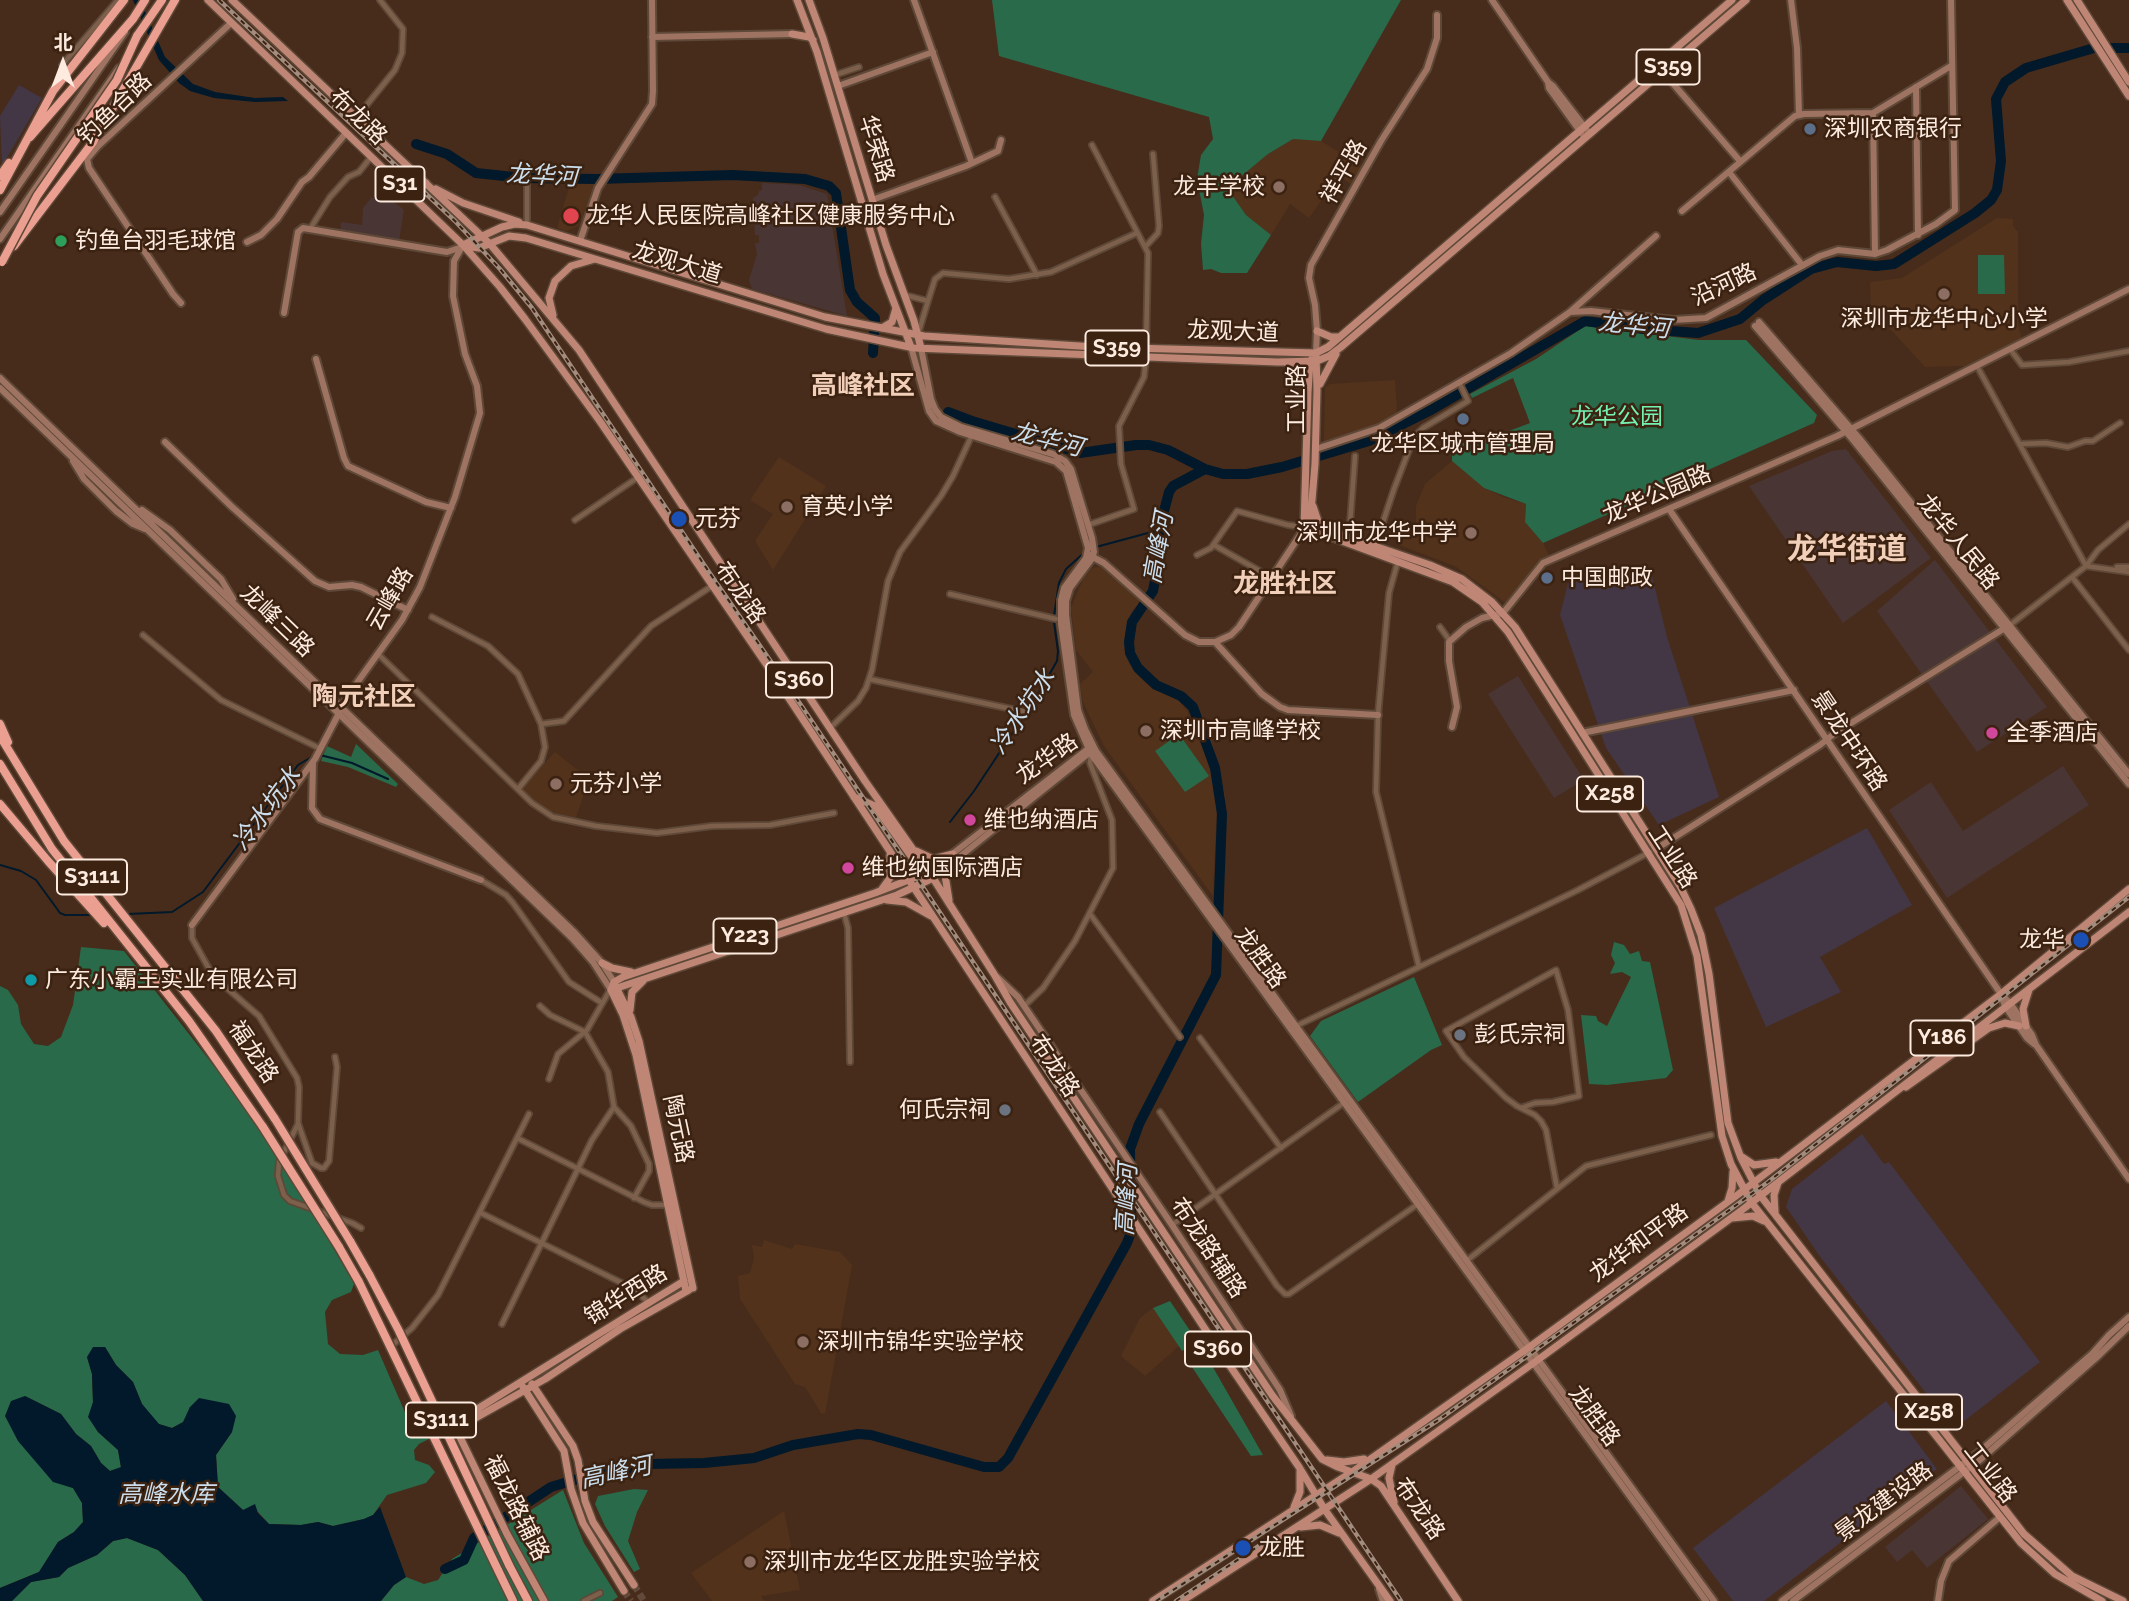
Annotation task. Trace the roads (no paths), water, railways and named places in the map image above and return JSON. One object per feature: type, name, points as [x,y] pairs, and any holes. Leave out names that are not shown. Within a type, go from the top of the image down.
[{"type":"highway","points":[[0,190],[52,91],[124,0]]},
{"type":"highway","points":[[0,176],[133,19],[146,0]]},
{"type":"highway","points":[[1,264],[93,142],[175,0]]},
{"type":"highway","points":[[1,264],[37,196],[117,80],[139,37],[164,2]]},
{"type":"highway","points":[[0,724],[15,762]]},
{"type":"highway","name":"S3111","points":[[0,736],[15,762]]},
{"type":"highway","name":"福龙路","points":[[15,762],[64,841],[238,1062],[350,1241],[399,1331],[528,1601]]},
{"type":"highway","name":"S3111","points":[[0,764],[52,849],[163,987]]},
{"type":"highway","points":[[0,804],[163,987]]},
{"type":"highway","name":"福龙路","points":[[163,987],[263,1127],[359,1282],[513,1601]]},
{"type":"main road","name":"布龙路","points":[[208,0],[463,245],[509,298],[599,420],[712,586],[1299,1467]]},
{"type":"main road","name":"布龙路","points":[[233,0],[482,236],[554,319],[609,393],[870,788],[950,904],[1010,1002],[1125,1175],[1272,1395],[1291,1416]]},
{"type":"main road","name":"华荣路","points":[[797,0],[813,40],[883,274],[911,347]]},
{"type":"main road","name":"华荣路","points":[[809,0],[921,348]]},
{"type":"main road","name":"S359","points":[[1314,362],[1341,347],[1732,0]]},
{"type":"main road","name":"S359","points":[[1316,352],[1328,347],[1585,132],[1663,72],[1746,0]]},
{"type":"main road","points":[[2067,0],[2108,56],[2129,96]]},
{"type":"main road","points":[[2077,0],[2097,39]]},
{"type":"main road","points":[[792,34],[800,28],[804,16]]},
{"type":"main road","points":[[792,34],[813,40]]},
{"type":"main road","points":[[2108,56],[2129,82]]},
{"type":"main road","points":[[412,197],[426,183],[463,203],[527,225]]},
{"type":"main road","name":"龙观大道","points":[[463,245],[509,225],[527,225],[760,298],[865,327],[918,335],[1028,344],[1277,362],[1314,362]]},
{"type":"main road","name":"龙观大道","points":[[463,245],[475,248],[506,237],[522,237],[814,326],[911,347],[1146,353],[1316,352]]},
{"type":"main road","points":[[554,319],[550,296],[558,276],[576,263],[601,259]]},
{"type":"main road","points":[[883,274],[894,270]]},
{"type":"main road","points":[[884,329],[892,322],[895,304]]},
{"type":"main road","points":[[1317,331],[1331,337],[1342,335]]},
{"type":"main road","points":[[1317,391],[1341,347]]},
{"type":"main road","name":"工业路","points":[[1307,526],[1308,392],[1316,352]]},
{"type":"main road","points":[[1277,362],[1299,370],[1308,392]]},
{"type":"main road","name":"工业路","points":[[1307,526],[1313,501],[1316,450],[1317,391],[1314,362]]},
{"type":"main road","points":[[1313,501],[1318,521],[1333,531]]},
{"type":"main road","name":"工业路","points":[[1307,526],[1333,531],[1462,579],[1487,597],[1674,892],[1697,956],[1721,1132],[1731,1164],[1751,1202],[2021,1543],[2068,1583],[2102,1601]]},
{"type":"main road","name":"工业路","points":[[1307,526],[1453,582],[1498,614],[1529,648],[1680,886],[1701,935],[1709,974],[1728,1123],[1737,1149],[1760,1195],[2024,1534],[2048,1557],[2082,1582],[2123,1601]]},
{"type":"main road","points":[[869,801],[870,788]]},
{"type":"main road","points":[[854,797],[876,806],[918,866],[929,874]]},
{"type":"main road","points":[[913,849],[933,859],[953,854]]},
{"type":"main road","points":[[877,892],[890,878],[889,851]]},
{"type":"main road","points":[[946,867],[950,904]]},
{"type":"main road","name":"龙华路","points":[[614,986],[639,971],[929,874]]},
{"type":"main road","name":"龙华路","points":[[614,986],[648,979],[879,901],[914,888],[929,874]]},
{"type":"main road","name":"龙华和平路","points":[[1153,1601],[1352,1472],[1724,1205],[2001,994],[2129,889]]},
{"type":"main road","points":[[879,901],[906,902],[935,919]]},
{"type":"main road","name":"龙华和平路","points":[[1183,1601],[1371,1479],[1536,1361],[1751,1202],[2129,912]]},
{"type":"main road","points":[[602,963],[617,970],[639,971]]},
{"type":"main road","points":[[631,1017],[631,994],[638,985],[648,979]]},
{"type":"main road","name":"陶元路","points":[[614,986],[631,1017],[652,1099],[689,1289]]},
{"type":"main road","name":"陶元路","points":[[614,986],[632,1040],[684,1281]]},
{"type":"main road","points":[[1884,1099],[1913,1083],[1996,1025],[2005,1023],[2022,1026],[2023,1009],[2030,988]]},
{"type":"main road","points":[[1737,1149],[1745,1160],[1754,1165],[1783,1160]]},
{"type":"main road","points":[[1724,1205],[1731,1191],[1731,1164]]},
{"type":"main road","points":[[1778,1219],[1774,1197],[1779,1180]]},
{"type":"main road","points":[[1728,1219],[1749,1216],[1768,1223]]},
{"type":"main road","name":"锦华西路","points":[[457,1431],[466,1416],[523,1386],[684,1281],[689,1289],[620,1329],[534,1385]]},
{"type":"main road","points":[[624,1591],[589,1535],[571,1489],[564,1451],[523,1386],[534,1385],[574,1448],[582,1487],[598,1532],[634,1585]]},
{"type":"main road","points":[[542,1415],[551,1410]]},
{"type":"main road","name":"S360","points":[[1291,1416],[1322,1459]]},
{"type":"main road","name":"福龙路辅路","points":[[457,1431],[507,1534],[544,1601]]},
{"type":"main road","points":[[1322,1459],[1344,1462],[1359,1461],[1371,1456]]},
{"type":"main road","name":"布龙路","points":[[1322,1459],[1371,1479],[1381,1486],[1458,1601]]},
{"type":"main road","points":[[1395,1462],[1389,1478],[1395,1508]]},
{"type":"main road","points":[[1290,1511],[1300,1492],[1299,1467]]},
{"type":"main road","name":"S360","points":[[1299,1467],[1325,1510],[1390,1601]]},
{"type":"main road","points":[[1294,1530],[1320,1525],[1343,1535]]},
{"type":"street","points":[[62,65],[118,0]]},
{"type":"street","points":[[357,117],[395,70],[402,54],[403,29],[380,0]]},
{"type":"street","points":[[580,241],[601,183],[652,104],[652,0]]},
{"type":"street","points":[[914,0],[972,163]]},
{"type":"street","points":[[1492,0],[1585,132]]},
{"type":"street","points":[[1791,0],[1797,48],[1798,115]]},
{"type":"street","points":[[1873,113],[1875,254],[1918,235],[1955,210],[1951,0]]},
{"type":"street","name":"祥平路","points":[[1316,352],[1316,310],[1309,278],[1311,265],[1381,141],[1427,69],[1437,38],[1437,15]]},
{"type":"street","points":[[0,212],[133,19]]},
{"type":"street","name":"钓鱼合路","points":[[181,303],[87,162],[98,146],[231,23]]},
{"type":"street","points":[[652,37],[792,34]]},
{"type":"street","points":[[0,239],[139,37]]},
{"type":"street","points":[[838,86],[933,52]]},
{"type":"street","points":[[835,75],[859,66]]},
{"type":"street","points":[[1682,211],[1798,115],[1873,113],[1951,66]]},
{"type":"street","points":[[1663,72],[1740,161]]},
{"type":"street","points":[[1916,88],[1918,235]]},
{"type":"street","points":[[68,115],[80,124]]},
{"type":"street","points":[[247,242],[261,234],[277,219],[302,182],[346,133]]},
{"type":"street","points":[[872,200],[999,151],[1001,140]]},
{"type":"street","points":[[1086,526],[1134,509],[1121,464],[1120,423],[1144,377],[1149,262],[1145,247],[1092,145]]},
{"type":"street","points":[[1145,247],[1159,230],[1153,155]]},
{"type":"street","points":[[310,229],[330,197],[348,177],[360,171],[371,157]]},
{"type":"street","points":[[527,172],[527,225]]},
{"type":"street","points":[[1729,172],[1801,265]]},
{"type":"street","points":[[995,197],[1037,275]]},
{"type":"street","points":[[284,313],[298,232],[303,228],[450,253],[463,245]]},
{"type":"street","points":[[918,335],[934,279],[943,273],[1009,279],[1037,275],[1065,268],[1137,233]]},
{"type":"street","points":[[1316,450],[1379,428],[1511,353],[1570,312],[1656,236]]},
{"type":"street","name":"云峰路","points":[[192,925],[316,755],[340,710],[408,610],[420,587],[451,508],[480,413],[477,386],[465,354],[453,296],[454,261],[463,245]]},
{"type":"street","name":"沿河路","points":[[1570,312],[1591,311],[1673,320],[1699,320],[1713,315],[1744,295],[1754,293],[1801,265],[1838,250],[1875,254]]},
{"type":"street","name":"龙华公园路","points":[[1498,614],[1543,563],[1849,430],[2129,289]]},
{"type":"street","points":[[904,294],[928,301]]},
{"type":"street","name":"龙华人民路","points":[[1757,324],[1849,430],[2129,774]]},
{"type":"street","points":[[911,347],[931,415],[944,425],[1053,454],[1065,461],[1073,473],[1090,551],[1192,639],[1215,642],[1231,635],[1307,526]]},
{"type":"street","points":[[921,348],[936,412],[972,433]]},
{"type":"street","points":[[2010,349],[2022,365],[2069,362],[2129,351]]},
{"type":"street","points":[[316,359],[348,466],[426,502],[451,508]]},
{"type":"street","points":[[1977,366],[2086,566]]},
{"type":"street","name":"龙峰三路","points":[[0,378],[131,504],[170,530],[221,579],[237,607],[285,657]]},
{"type":"street","points":[[1375,546],[1414,437],[1423,428],[1468,401],[1460,383]]},
{"type":"street","name":"龙峰三路","points":[[0,388],[575,933],[602,963],[614,986]]},
{"type":"street","points":[[2020,444],[2046,443],[2068,447],[2093,441],[2120,423]]},
{"type":"street","points":[[830,728],[858,701],[869,679],[888,581],[900,552],[942,496],[972,433]]},
{"type":"street","points":[[165,442],[315,581],[329,587],[361,587],[408,610]]},
{"type":"street","points":[[1349,537],[1355,456]]},
{"type":"street","points":[[575,520],[637,478]]},
{"type":"street","name":"景龙中环路","points":[[1669,509],[2129,1179]]},
{"type":"street","points":[[1197,555],[1214,544],[1237,512],[1288,525],[1307,526]]},
{"type":"street","points":[[1292,1028],[1578,890],[1656,849],[2008,627],[2072,578],[2098,550],[2129,524]]},
{"type":"street","points":[[1214,544],[1272,578]]},
{"type":"street","name":"龙胜路","points":[[1090,551],[1070,588],[1066,615],[1076,701],[1091,750],[1222,936],[1527,1348]]},
{"type":"street","points":[[1398,561],[1389,593],[1378,715],[1376,792],[1419,967]]},
{"type":"street","points":[[2086,566],[2129,570]]},
{"type":"street","points":[[2072,578],[2129,650]]},
{"type":"street","points":[[541,724],[564,721],[651,626],[712,586]]},
{"type":"street","points":[[950,594],[1054,618]]},
{"type":"street","points":[[1450,641],[1466,627],[1482,618],[1498,614]]},
{"type":"street","points":[[432,617],[477,638],[514,668],[541,724],[545,747],[544,756],[518,789]]},
{"type":"street","points":[[1440,627],[1450,641],[1448,661],[1457,707],[1452,727]]},
{"type":"street","name":"龙华人民路","points":[[2008,627],[2129,784]]},
{"type":"street","points":[[143,635],[221,700],[316,755],[312,808],[320,819],[481,880],[506,895],[569,982],[602,1003]]},
{"type":"street","points":[[1215,642],[1270,702],[1280,708],[1378,715]]},
{"type":"street","points":[[378,653],[539,810],[553,817],[645,833],[712,826],[770,825],[834,813]]},
{"type":"street","points":[[869,679],[1026,712]]},
{"type":"street","points":[[1582,733],[1794,690]]},
{"type":"street","name":"龙峰三路","points":[[340,710],[572,938],[614,986]]},
{"type":"street","points":[[994,974],[1024,1006],[1043,988],[1075,941],[1113,868],[1112,820],[1091,764],[1091,750]]},
{"type":"street","name":"龙胜路","points":[[1091,750],[1223,926],[1292,1028]]},
{"type":"street","name":"龙华路","points":[[929,874],[1091,750]]},
{"type":"street","name":"龙华路","points":[[929,874],[946,867],[1091,750]]},
{"type":"street","points":[[844,913],[848,928],[850,1062]]},
{"type":"street","points":[[1090,914],[1180,1037]]},
{"type":"street","points":[[192,925],[192,939],[214,976],[259,1016],[297,1077],[298,1123],[312,1163],[324,1168],[329,1161],[337,1067],[335,1057]]},
{"type":"street","points":[[1521,1108],[1579,1096],[1569,1010],[1556,970],[1446,1031],[1472,1066],[1510,1102],[1521,1108],[1535,1115],[1544,1126],[1557,1188]]},
{"type":"street","points":[[549,1079],[558,1054],[585,1032],[614,986]]},
{"type":"street","points":[[540,1006],[550,1015],[585,1032],[608,1072],[614,1107],[631,1126],[649,1164],[649,1171],[634,1198]]},
{"type":"street","name":"布龙路辅路","points":[[1024,1006],[1280,1390],[1291,1416]]},
{"type":"street","points":[[1199,1038],[1281,1147]]},
{"type":"street","points":[[1171,1225],[1346,1102]]},
{"type":"street","name":"龙胜路","points":[[1346,1102],[1468,1259],[1536,1361],[1706,1601]]},
{"type":"street","points":[[502,1324],[592,1140],[614,1107]]},
{"type":"street","points":[[1160,1112],[1214,1195],[1285,1294],[1289,1294],[1418,1204]]},
{"type":"street","points":[[388,1349],[412,1328],[438,1295],[529,1114]]},
{"type":"street","points":[[298,1123],[279,1162],[278,1176],[284,1195],[290,1201],[360,1228]]},
{"type":"street","points":[[1468,1259],[1587,1166],[1721,1132]]},
{"type":"street","points":[[517,1138],[634,1198],[652,1205],[668,1205]]},
{"type":"street","points":[[481,1213],[639,1292],[649,1303]]},
{"type":"street","name":"景龙建设路","points":[[1969,1464],[2092,1354],[2129,1317]]},
{"type":"street","name":"景龙建设路","points":[[1782,1601],[1969,1464],[2096,1358],[2129,1326]]},
{"type":"street","name":"龙胜路","points":[[1536,1361],[1714,1601]]},
{"type":"street","name":"景龙建设路","points":[[1793,1601],[1961,1469]]},
{"type":"street","points":[[1938,1601],[1941,1581],[1949,1561],[2000,1517]]},
{"type":"street","points":[[1376,1580],[1383,1601]]},
{"type":"street","points":[[584,1601],[600,1593]]},
{"type":"water","points":[[133,0],[140,0],[165,57],[193,84],[215,92],[255,98],[283,97],[288,101],[255,102],[214,98],[190,91],[179,83],[159,60]]},
{"type":"water","name":"高峰水库","points":[[93,1347],[105,1347],[116,1365],[133,1382],[142,1404],[159,1424],[172,1428],[183,1422],[190,1407],[199,1398],[229,1404],[236,1416],[232,1432],[216,1455],[218,1487],[243,1510],[255,1504],[258,1513],[269,1524],[301,1525],[318,1522],[333,1526],[364,1519],[373,1515],[380,1507],[406,1577],[394,1585],[381,1601],[203,1601],[185,1575],[158,1550],[127,1538],[113,1541],[97,1555],[68,1568],[59,1577],[31,1582],[12,1601],[0,1601],[0,1588],[39,1572],[58,1542],[74,1532],[83,1522],[82,1503],[73,1488],[53,1482],[18,1441],[5,1416],[11,1401],[25,1396],[61,1414],[110,1471],[121,1467],[118,1450],[98,1432],[88,1417],[93,1402],[92,1374],[87,1357]]},
{"type":"waterway","name":"龙华河","points":[[948,412],[1080,453],[1149,445],[1168,450],[1205,469],[1223,474],[1247,474],[1282,467],[1369,441],[1431,410],[1585,321],[1698,333],[1740,319],[1763,300],[1811,269],[1837,262],[1876,266],[1894,264],[1991,200],[1997,190],[2001,161],[1996,99],[2005,82],[2026,68],[2094,48],[2129,48]]},
{"type":"waterway","name":"龙华河","points":[[416,144],[447,154],[476,173],[523,178],[733,175],[805,179],[829,186],[836,193],[850,290],[857,302],[875,318],[873,353]]},
{"type":"waterway","name":"高峰河","points":[[445,1569],[464,1560],[474,1538],[551,1487],[647,1464],[704,1463],[754,1458],[793,1445],[858,1434],[871,1435],[984,1467],[999,1467],[1008,1458],[1127,1243],[1131,1232],[1130,1149],[1139,1124],[1216,975],[1222,814],[1215,768],[1193,707],[1181,696],[1156,685],[1138,668],[1130,653],[1129,642],[1132,622],[1153,591],[1160,553],[1159,530],[1169,492],[1173,486],[1205,469]]},
{"type":"waterway","name":"冷水坑水","points":[[1096,547],[1159,530]]},
{"type":"waterway","name":"冷水坑水","points":[[1054,616],[1059,583],[1066,569],[1085,552]]},
{"type":"waterway","name":"冷水坑水","points":[[950,822],[974,791],[1057,661],[1054,622]]},
{"type":"waterway","name":"冷水坑水","points":[[128,914],[172,912],[203,892],[298,765],[315,755]]},
{"type":"waterway","name":"冷水坑水","points":[[320,755],[352,763],[388,779]]},
{"type":"waterway","points":[[0,865],[21,871],[36,880],[60,913],[90,915]]},
{"type":"tunnel","points":[[634,1585],[644,1601]]},
{"type":"tunnel","points":[[624,1591],[631,1601]]},
{"type":"railway","points":[[219,0],[455,221],[532,308],[1401,1601]]},
{"type":"railway","points":[[1156,1601],[1440,1419],[1644,1272],[1768,1182],[2129,897]]},
{"type":"railway","points":[[1176,1601],[1260,1545]]},
{"type":"place","name":"深圳农商银行","points":[[1810,129]]},
{"type":"place","name":"龙丰学校","points":[[1279,187]]},
{"type":"place","name":"龙华人民医院高峰社区健康服务中心","points":[[571,216]]},
{"type":"place","name":"钓鱼台羽毛球馆","points":[[61,241]]},
{"type":"place","name":"深圳市龙华中心小学","points":[[1944,294]]},
{"type":"place","name":"龙华区城市管理局","points":[[1463,419]]},
{"type":"place","name":"育英小学","points":[[787,507]]},
{"type":"place","name":"元芬","points":[[679,519]]},
{"type":"place","name":"深圳市龙华中学","points":[[1471,533]]},
{"type":"place","name":"中国邮政","points":[[1547,578]]},
{"type":"place","name":"深圳市高峰学校","points":[[1146,731]]},
{"type":"place","name":"全季酒店","points":[[1992,733]]},
{"type":"place","name":"元芬小学","points":[[556,784]]},
{"type":"place","name":"维也纳酒店","points":[[970,820]]},
{"type":"place","name":"维也纳国际酒店","points":[[848,868]]},
{"type":"place","name":"龙华","points":[[2081,940]]},
{"type":"place","name":"广东小霸王实业有限公司","points":[[31,980]]},
{"type":"place","name":"彭氏宗祠","points":[[1460,1035]]},
{"type":"place","name":"何氏宗祠","points":[[1005,1110]]},
{"type":"place","name":"深圳市锦华实验学校","points":[[803,1342]]},
{"type":"place","name":"龙胜","points":[[1243,1548]]},
{"type":"place","name":"深圳市龙华区龙胜实验学校","points":[[750,1562]]},
{"type":"district","name":"高峰社区","points":[[863,386]]},
{"type":"district","name":"龙华街道","points":[[1847,550]]},
{"type":"district","name":"龙胜社区","points":[[1285,584]]},
{"type":"district","name":"陶元社区","points":[[364,697]]},
{"type":"park label","name":"龙华公园","points":[[1617,417]]}]
